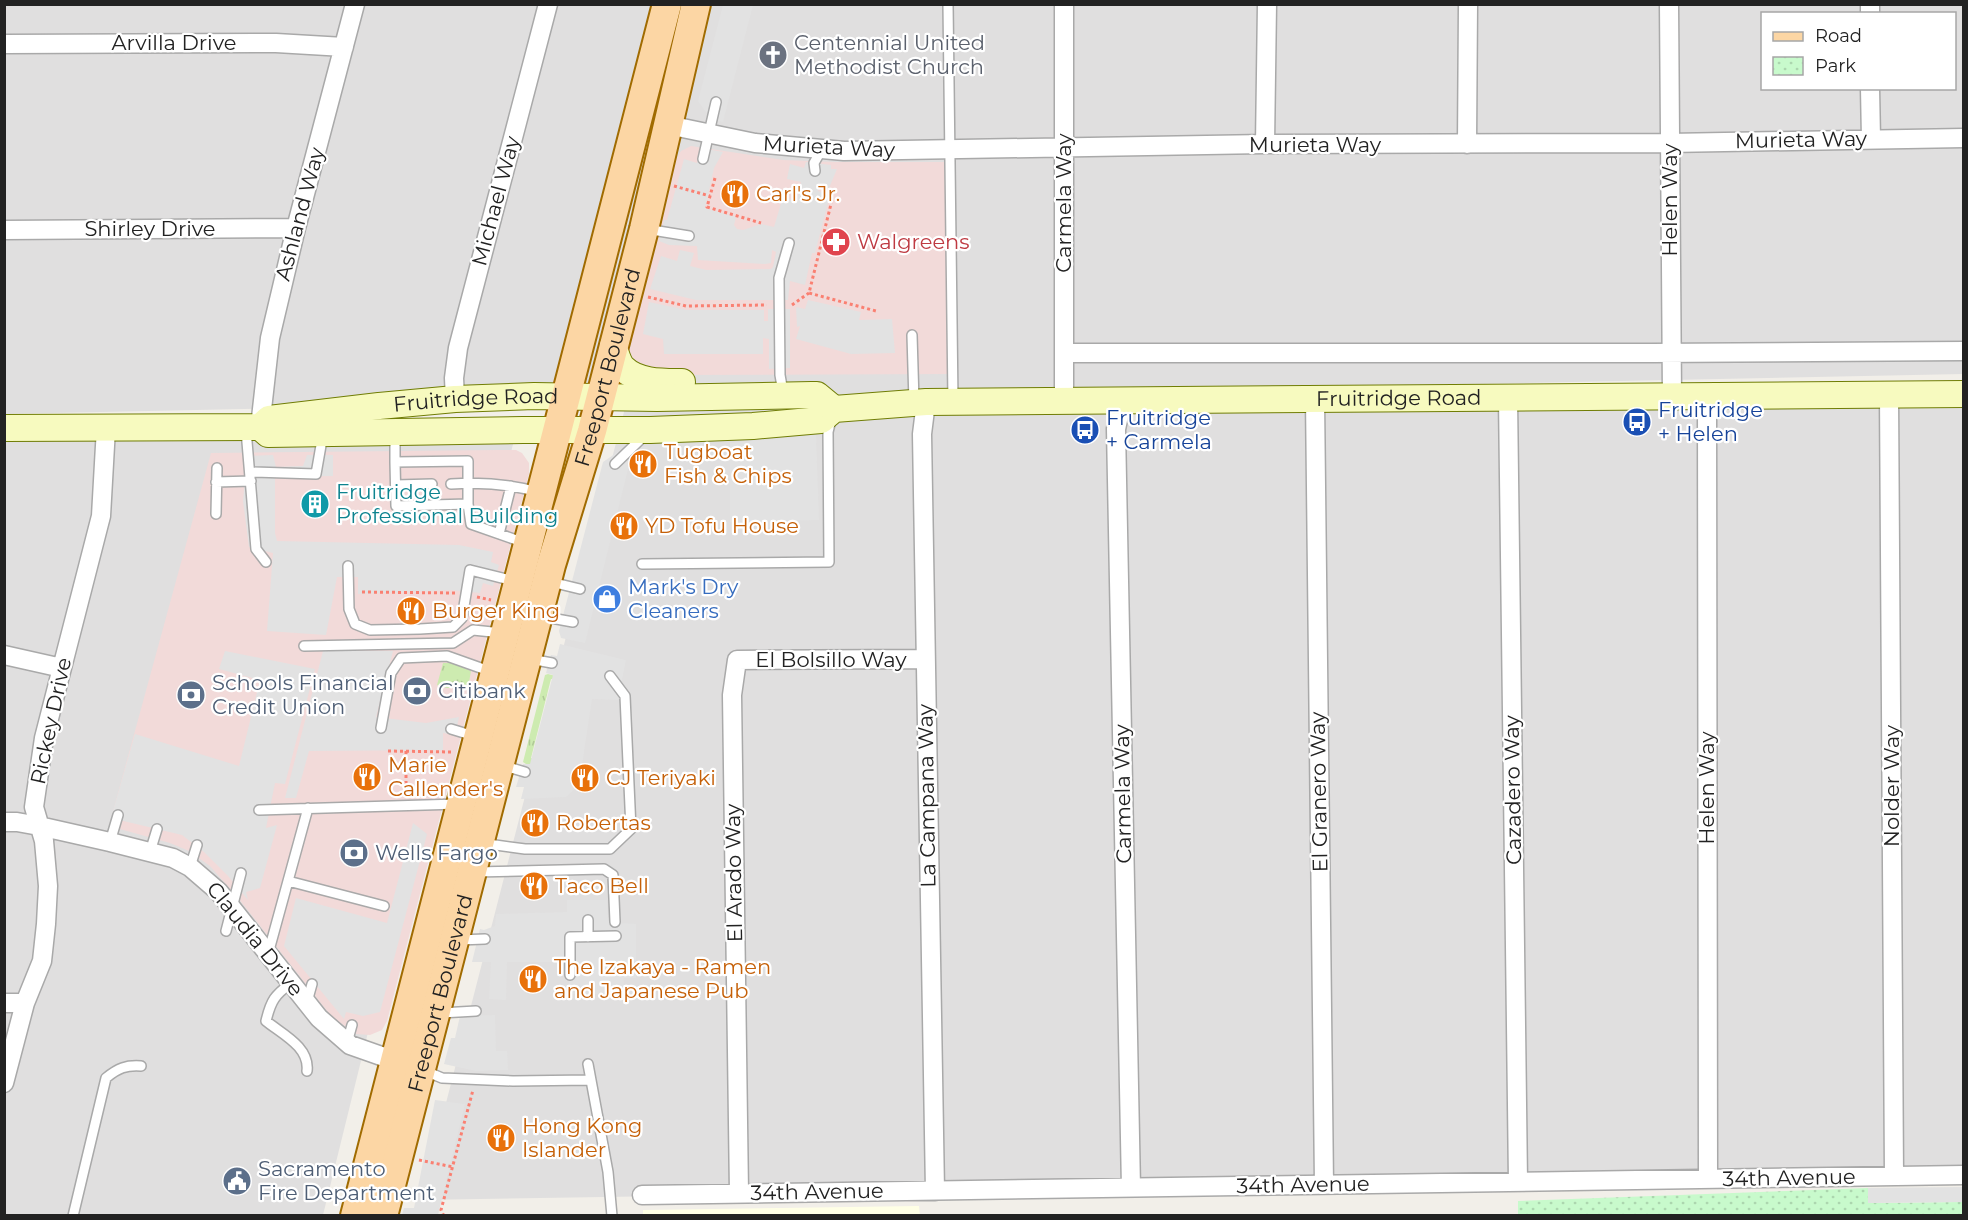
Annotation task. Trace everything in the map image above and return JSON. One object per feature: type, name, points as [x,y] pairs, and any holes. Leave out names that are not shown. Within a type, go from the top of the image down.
[{"type":"main road","name":"Freeport Boulevard","points":[[385,1215],[408,1065],[460,804],[667,4]]},
{"type":"main road","name":"Freeport Boulevard","points":[[355,1215],[408,1065],[435,1013],[479,843],[512,768],[539,661],[538,616],[592,430],[644,229],[696,4]]},
{"type":"main road","points":[[613,346],[622,367],[636,376],[657,382],[741,382],[783,394]]},
{"type":"main road","name":"Fruitridge Road","points":[[253,426],[268,434],[753,430],[793,427],[821,420],[834,409],[920,402],[1964,394]]},
{"type":"main road","name":"Fruitridge Road","points":[[4,428],[253,426],[269,419],[455,399],[565,396],[657,398],[817,395],[834,409]]},
{"type":"street","name":"Ashland Way","points":[[253,426],[270,338],[296,228],[356,4]]},
{"type":"street","name":"Michael Way","points":[[455,399],[454,378],[458,348],[548,4]]},
{"type":"street","name":"Carmela Way","points":[[1064,4],[1064,402]]},
{"type":"street","points":[[1265,144],[1267,4]]},
{"type":"street","points":[[1467,144],[1468,4]]},
{"type":"street","name":"Helen Way","points":[[1670,4],[1672,396]]},
{"type":"street","name":"Arvilla Drive","points":[[4,44],[276,43],[344,47]]},
{"type":"street","points":[[1870,90],[1871,139]]},
{"type":"street","name":"Murieta Way","points":[[668,125],[755,143],[844,151],[1265,144],[1669,143],[1964,138]]},
{"type":"street","name":"Shirley Drive","points":[[4,230],[296,228]]},
{"type":"street","points":[[1064,352],[1964,351]]},
{"type":"street","name":"Nolder Way","points":[[1889,395],[1894,1176]]},
{"type":"street","name":"Helen Way","points":[[1707,396],[1708,1179]]},
{"type":"street","name":"Cazadero Way","points":[[1508,398],[1518,1182]]},
{"type":"street","name":"El Granero Way","points":[[1315,399],[1324,1185]]},
{"type":"street","name":"Carmela Way","points":[[1122,401],[1116,429],[1131,1188]]},
{"type":"street","name":"La Campana Way","points":[[920,402],[935,1191]]},
{"type":"street","name":"Rickey Drive","points":[[4,1083],[25,1003],[42,962],[48,886],[44,841],[34,807],[44,738],[101,516],[106,428]]},
{"type":"street","points":[[4,655],[62,668]]},
{"type":"street","name":"El Bolsillo Way","points":[[737,660],[925,659]]},
{"type":"street","name":"El Arado Way","points":[[737,660],[732,695],[739,1194]]},
{"type":"street","name":"Claudia Drive","points":[[4,822],[39,826],[110,842],[173,858],[190,867],[208,880],[319,1018],[347,1042],[408,1065]]},
{"type":"street","points":[[4,1003],[25,1003]]},
{"type":"street","name":"34th Avenue","points":[[642,1195],[1964,1175]]},
{"type":"lane","points":[[948,4],[953,402]]},
{"type":"lane","points":[[703,159],[716,102]]},
{"type":"lane","points":[[815,171],[814,163],[822,149]]},
{"type":"lane","points":[[644,229],[689,236]]},
{"type":"lane","points":[[783,394],[780,375],[779,278],[789,243]]},
{"type":"lane","points":[[912,335],[920,402]]},
{"type":"lane","points":[[642,564],[829,562],[828,432],[834,409]]},
{"type":"lane","points":[[253,426],[251,477],[256,549],[266,562]]},
{"type":"lane","points":[[615,464],[650,430]]},
{"type":"lane","points":[[395,432],[396,506],[468,504]]},
{"type":"lane","points":[[216,482],[251,477],[316,474],[323,434]]},
{"type":"lane","points":[[395,462],[468,461],[468,504],[471,524],[527,543]]},
{"type":"lane","points":[[216,514],[217,468]]},
{"type":"lane","points":[[396,485],[432,484]]},
{"type":"lane","points":[[451,484],[511,486],[540,493]]},
{"type":"lane","points":[[499,534],[511,486]]},
{"type":"lane","points":[[348,566],[349,609],[355,624],[370,630],[453,627],[462,618],[470,570],[517,582]]},
{"type":"lane","points":[[547,581],[580,589]]},
{"type":"lane","points":[[538,616],[573,622]]},
{"type":"lane","points":[[304,646],[453,643],[473,630],[504,633]]},
{"type":"lane","points":[[381,728],[391,673],[401,658],[447,656],[494,673]]},
{"type":"lane","points":[[479,843],[525,849],[610,849],[631,829],[625,696],[610,676]]},
{"type":"lane","points":[[451,729],[478,737]]},
{"type":"lane","points":[[259,810],[460,804]]},
{"type":"lane","points":[[268,954],[308,808]]},
{"type":"lane","points":[[110,842],[118,815]]},
{"type":"lane","points":[[150,852],[157,829]]},
{"type":"lane","points":[[190,867],[197,845]]},
{"type":"lane","points":[[471,872],[604,869],[613,875],[615,922]]},
{"type":"lane","points":[[225,931],[241,873]]},
{"type":"lane","points":[[287,884],[383,909]]},
{"type":"lane","points":[[588,920],[588,937]]},
{"type":"lane","points":[[570,975],[570,937],[616,936]]},
{"type":"lane","points":[[454,940],[484,939]]},
{"type":"lane","points":[[291,982],[272,1000],[266,1021],[302,1050],[308,1063],[307,1071]]},
{"type":"lane","points":[[307,1003],[312,984]]},
{"type":"lane","points":[[435,1013],[477,1011]]},
{"type":"lane","points":[[347,1042],[352,1025]]},
{"type":"lane","points":[[588,1064],[608,1172],[612,1215]]},
{"type":"lane","points":[[73,1215],[106,1078],[117,1069],[127,1065],[141,1066]]},
{"type":"lane","points":[[408,1065],[442,1078],[513,1081],[591,1080]]},
{"type":"path","points":[[715,177],[707,207],[761,223]]},
{"type":"path","points":[[669,184],[710,196]]},
{"type":"path","points":[[641,295],[686,306],[792,305],[809,293],[832,200]]},
{"type":"path","points":[[809,293],[876,311]]},
{"type":"path","points":[[792,305],[792,315]]},
{"type":"path","points":[[362,592],[451,592],[492,600]]},
{"type":"path","points":[[388,751],[453,752]]},
{"type":"path","points":[[406,751],[406,794]]},
{"type":"path","points":[[444,1215],[441,1210],[474,1086]]},
{"type":"path","points":[[417,1159],[453,1167]]},
{"type":"shaded area","points":[[4,5],[1963,5],[1963,374],[5,414]]},
{"type":"shaded area","points":[[723,5],[753,5],[723,122],[707,118],[708,115],[698,101]]},
{"type":"shaded area","points":[[691,146],[783,160],[950,162],[953,374],[656,375],[639,371],[629,354],[637,310],[675,161],[681,151]]},
{"type":"shaded area","points":[[701,148],[723,152],[714,168],[705,208],[736,217],[734,225],[737,229],[743,230],[761,224],[774,227],[783,197],[797,201],[801,182],[787,179],[790,164],[804,168],[806,162],[831,165],[831,169],[837,169],[829,188],[819,186],[818,191],[830,195],[815,253],[812,253],[805,285],[790,281],[788,300],[696,300],[650,289],[661,256],[677,261],[680,250],[694,253],[690,266],[706,270],[771,269],[773,267],[776,252],[772,250],[771,263],[765,264],[698,260],[697,246],[669,245],[659,241],[684,159],[697,163]]},
{"type":"shaded area","points":[[808,300],[861,312],[859,320],[892,319],[895,353],[851,354],[796,339],[800,326],[797,327],[796,307],[805,309]]},
{"type":"shaded area","points":[[649,302],[687,310],[764,310],[764,321],[768,321],[768,309],[790,309],[790,368],[769,369],[769,339],[763,338],[763,354],[664,354],[663,339],[643,334]]},
{"type":"shaded area","points":[[1963,396],[1963,1175],[421,1200],[625,408]]},
{"type":"shaded area","points":[[816,435],[819,520],[730,522],[730,443]]},
{"type":"shaded area","points":[[515,436],[323,1215],[5,1215],[4,437]]},
{"type":"shaded area","points":[[648,447],[631,457],[585,643],[561,638],[559,631],[603,462],[622,449]]},
{"type":"shaded area","points":[[516,450],[522,453],[529,463],[529,474],[387,1021],[382,1030],[370,1035],[356,1034],[331,1016],[210,866],[189,851],[170,843],[109,826],[211,453]]},
{"type":"shaded area","points":[[273,455],[276,467],[303,466],[307,455],[333,455],[333,476],[275,477],[277,541],[459,545],[493,552],[491,562],[499,565],[493,586],[483,583],[480,593],[451,590],[358,594],[358,577],[337,577],[326,635],[267,631],[273,553],[249,547],[243,501],[247,456]]},
{"type":"shaded area","points":[[560,644],[626,660],[618,700],[592,699],[579,785],[566,797],[521,799],[524,787],[516,787],[523,764],[530,764],[553,675],[546,673],[551,655],[557,656]]},
{"type":"shaded area","points":[[225,651],[315,669],[285,784],[275,783],[266,828],[277,825],[260,888],[246,892],[248,900],[204,852],[182,835],[111,818],[135,734],[239,766],[260,680],[219,669]]},
{"type":"shaded area","points":[[323,651],[393,651],[376,717],[426,723],[459,717],[455,735],[443,733],[443,750],[309,751],[296,798],[285,798]]},
{"type":"shaded area","points":[[413,823],[427,834],[380,1012],[363,1016],[346,1012],[344,1019],[284,946],[296,898],[387,923]]},
{"type":"shaded area","points":[[567,900],[607,900],[608,918],[620,923],[636,924],[636,978],[624,978],[623,994],[569,994],[569,962],[507,962],[506,1000],[489,999],[491,962],[472,962],[480,929],[495,926],[496,914],[567,912]]},
{"type":"shaded area","points":[[495,1015],[496,1051],[507,1051],[508,1070],[476,1071],[444,1064],[451,1038],[455,1038],[460,1016]]},
{"type":"shaded area","points":[[435,1100],[465,1104],[438,1215],[402,1215],[404,1208],[414,1208]]},
{"type":"shaded area","points":[[1963,1187],[1963,1202],[1868,1203],[1868,1188]]},
{"type":"shaded area","points":[[919,1206],[920,1216],[643,1215],[643,1210]]},
{"type":"green space","points":[[443,663],[452,663],[471,671],[468,688],[447,688],[437,685]]},
{"type":"green space","points":[[545,675],[563,678],[562,681],[551,679],[531,758],[542,761],[540,764],[526,764],[523,762]]},
{"type":"green space","points":[[1868,1188],[1869,1203],[1963,1202],[1964,1215],[1518,1216],[1518,1201]]},
{"type":"place","name":"Centennial United Methodist Church","points":[[773,55]]},
{"type":"place","name":"Carl's Jr.","points":[[735,194]]},
{"type":"place","name":"Walgreens","points":[[836,242]]},
{"type":"place","name":"Fruitridge + Helen","points":[[1637,422]]},
{"type":"place","name":"Fruitridge + Carmela","points":[[1085,430]]},
{"type":"place","name":"Tugboat Fish & Chips","points":[[643,464]]},
{"type":"place","name":"Fruitridge Professional Building","points":[[315,504]]},
{"type":"place","name":"YD Tofu House","points":[[624,526]]},
{"type":"place","name":"Mark's Dry Cleaners","points":[[607,599]]},
{"type":"place","name":"Burger King","points":[[411,611]]},
{"type":"place","name":"Citibank","points":[[417,691]]},
{"type":"place","name":"Schools Financial Credit Union","points":[[191,695]]},
{"type":"place","name":"Marie Callender's","points":[[367,777]]},
{"type":"place","name":"CJ Teriyaki","points":[[585,778]]},
{"type":"place","name":"Robertas","points":[[535,823]]},
{"type":"place","name":"Wells Fargo","points":[[354,853]]},
{"type":"place","name":"Taco Bell","points":[[534,886]]},
{"type":"place","name":"The Izakaya - Ramen and Japanese Pub","points":[[533,979]]},
{"type":"place","name":"Hong Kong Islander","points":[[501,1138]]},
{"type":"place","name":"Sacramento Fire Department","points":[[237,1181]]}]
